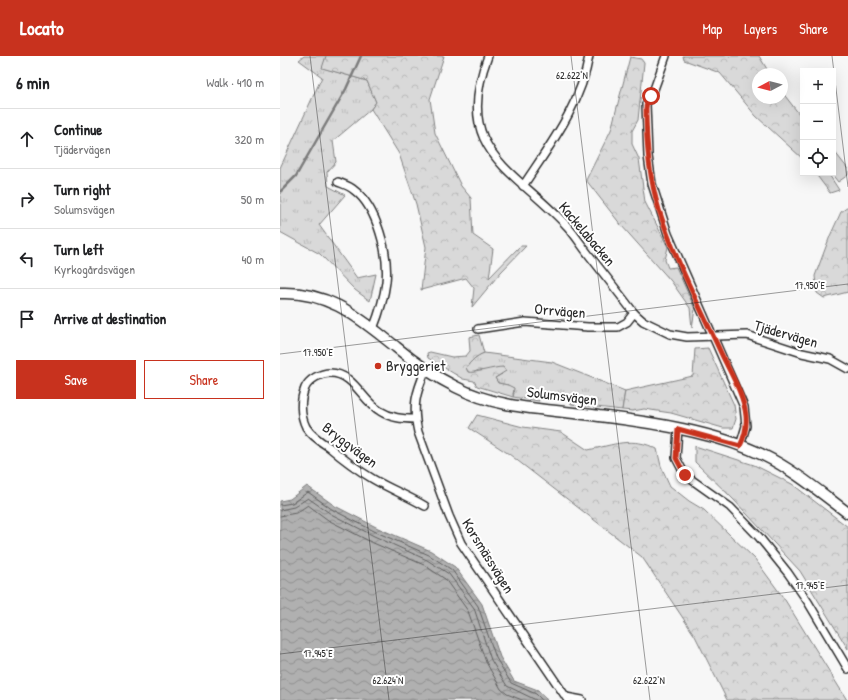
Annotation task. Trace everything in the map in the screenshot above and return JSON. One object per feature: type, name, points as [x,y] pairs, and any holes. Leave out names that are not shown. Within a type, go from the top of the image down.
[{"type":"main road","name":"Solumsvägen","points":[[280,293],[304,294],[331,302],[348,310],[426,369],[469,393],[506,405],[598,415],[678,429],[740,446],[785,467],[848,513]]},
{"type":"street","name":"Kackelabacken","points":[[488,56],[480,78],[478,96],[480,128],[486,145],[495,159],[568,227],[634,313],[643,321],[670,334],[687,337],[714,337]]},
{"type":"street","points":[[524,186],[573,106],[582,85],[589,56]]},
{"type":"street","points":[[666,56],[646,108],[648,156],[652,184],[659,210],[677,256],[744,407],[746,426],[740,446]]},
{"type":"street","points":[[338,182],[353,188],[360,195],[369,206],[381,234],[386,280],[381,309],[373,329]]},
{"type":"street","name":"Orrvägen","points":[[478,329],[525,322],[588,327],[618,327],[627,322],[634,313]]},
{"type":"street","name":"Tjädervägen","points":[[714,337],[747,335],[802,353],[830,359],[848,369]]},
{"type":"street","name":"Korsmässvägen","points":[[426,369],[414,402],[415,419],[438,487],[462,543],[567,699],[582,700]]},
{"type":"street","name":"Bryggvägen","points":[[415,419],[396,418],[380,412],[351,381],[335,373],[320,375],[312,380],[307,385],[302,400],[303,417],[307,427],[317,438],[347,462],[374,480],[425,506]]},
{"type":"street","points":[[678,429],[676,458],[682,472],[730,507],[760,537],[808,602],[848,669]]},
{"type":"green space","points":[[304,56],[326,56],[323,68],[367,81],[376,102],[371,109],[333,141],[336,162],[327,172],[328,186],[345,195],[319,225],[357,278],[376,274],[370,301],[355,290],[320,254],[280,232],[280,168],[322,77],[299,60]]},
{"type":"green space","points":[[326,56],[444,56],[430,99],[435,133],[461,186],[471,198],[473,235],[493,249],[489,278],[520,246],[526,246],[501,272],[472,307],[474,288],[466,278],[421,290],[426,247],[416,204],[399,154],[371,109],[376,102],[367,81],[322,68]]},
{"type":"green space","points":[[683,56],[759,56],[766,68],[752,68],[752,104],[788,104],[788,100],[800,115],[800,156],[756,116],[720,73],[684,60]]},
{"type":"green space","points":[[630,57],[641,59],[644,63],[638,120],[632,131],[632,144],[639,159],[645,202],[668,247],[665,260],[668,268],[676,267],[695,309],[692,328],[690,308],[671,281],[621,225],[586,180],[611,130]]},
{"type":"green space","points":[[836,154],[848,169],[848,175],[838,182],[833,176],[836,176]]},
{"type":"green space","points":[[817,176],[830,176],[839,190],[830,193]]},
{"type":"green space","points":[[848,207],[848,292],[824,298],[817,293],[815,276],[841,212]]},
{"type":"green space","points":[[479,335],[484,353],[476,357],[470,363],[466,368],[468,372],[503,367],[506,371],[495,378],[498,383],[514,388],[513,397],[477,386],[474,381],[463,379],[428,358],[427,353],[430,352],[452,357],[466,356],[470,351],[469,337]]},
{"type":"green space","points":[[708,348],[734,405],[736,419],[733,428],[723,428],[671,413],[644,409],[633,411],[622,410],[625,391],[693,376],[695,349]]},
{"type":"green space","points":[[484,353],[552,362],[625,391],[622,410],[571,404],[568,397],[556,393],[543,392],[539,401],[513,397],[514,393],[508,385],[498,383],[495,378],[502,374],[479,370],[472,373],[468,372],[466,368],[470,363],[476,357]]},
{"type":"green space","points":[[477,415],[523,427],[561,432],[588,450],[631,442],[648,445],[657,449],[661,466],[670,486],[689,501],[704,510],[755,559],[785,600],[847,700],[727,700],[695,636],[642,557],[509,454],[469,428]]},
{"type":"green space","points":[[695,446],[754,465],[792,484],[848,527],[848,649],[800,571],[733,499],[695,462]]},
{"type":"water","points":[[307,486],[335,506],[378,528],[431,551],[455,567],[482,604],[500,657],[514,681],[538,690],[547,700],[280,700],[280,501],[290,499]]},
{"type":"waterway","points":[[280,192],[296,176],[346,89],[361,56]]},
{"type":"place","name":"Bryggeriet","points":[[378,366]]},
{"type":"route","points":[[651,96],[647,102],[646,108],[648,156],[652,184],[659,210],[677,256],[737,388],[746,417],[745,436],[740,446],[678,429],[676,458],[685,475]]}]
